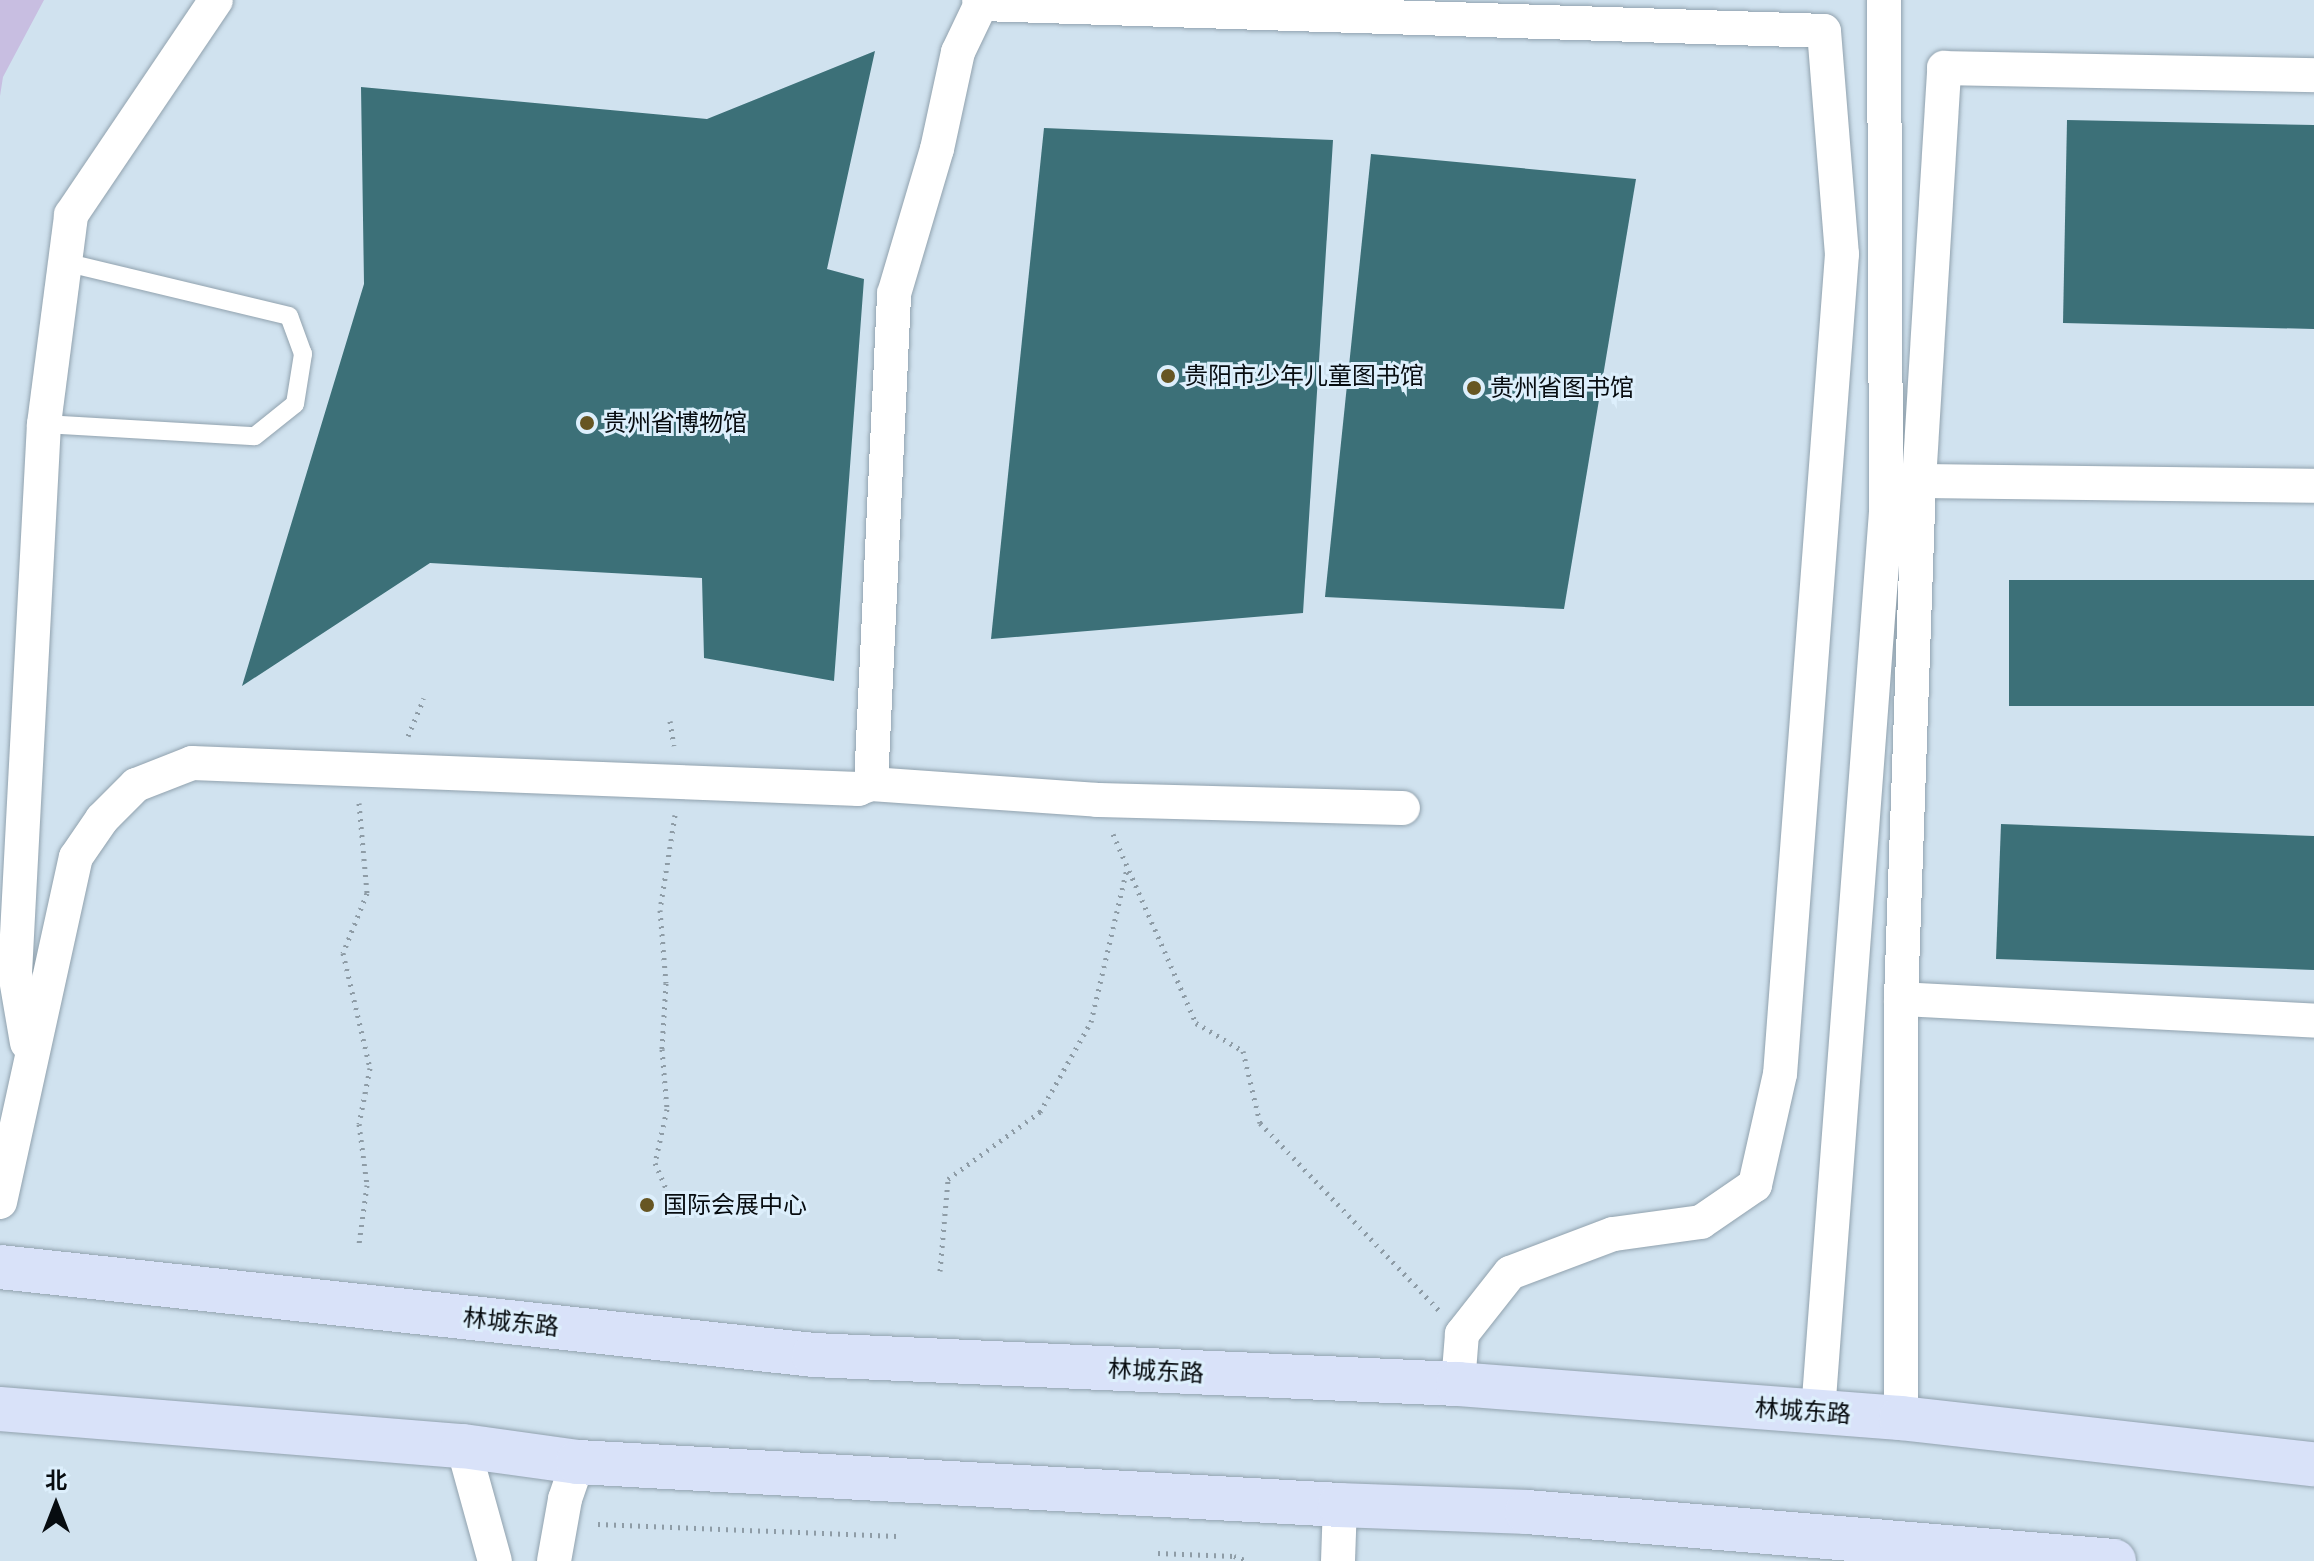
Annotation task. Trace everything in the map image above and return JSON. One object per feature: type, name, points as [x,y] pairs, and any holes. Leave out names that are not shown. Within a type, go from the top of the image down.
[{"type":"main road","name":"林城东路","points":[[0,1267],[814,1355],[1458,1384],[1901,1418],[2314,1464]]},
{"type":"main road","points":[[0,1409],[463,1446],[578,1462],[1340,1505],[1527,1512],[2114,1561]]},
{"type":"street","points":[[29,1059],[15,973],[44,424],[71,215],[216,0]]},
{"type":"street","points":[[1818,1412],[1886,511],[1884,0]]},
{"type":"street","points":[[871,784],[894,294],[937,149],[958,52],[980,2],[1824,31],[1842,254],[1780,1074],[1755,1185],[1701,1222],[1613,1234],[1510,1273],[1462,1334],[1458,1384]]},
{"type":"street","points":[[1901,1418],[1901,999],[1919,481],[1944,68],[2314,75]]},
{"type":"street","points":[[1919,481],[2314,486]]},
{"type":"street","points":[[0,1202],[29,1059],[76,857],[102,819],[136,785],[192,763],[858,789],[871,784],[1097,800],[1403,808]]},
{"type":"street","points":[[1901,999],[2314,1021]]},
{"type":"street","points":[[463,1446],[495,1561]]},
{"type":"street","points":[[554,1561],[559,1526],[578,1462]]},
{"type":"street","points":[[1338,1561],[1340,1505]]},
{"type":"lane","points":[[44,424],[255,436],[295,404],[303,354],[289,316],[64,262]]},
{"type":"path","points":[[359,1244],[367,1185],[359,1124],[370,1068],[343,953],[367,893],[358,798],[401,754],[424,698]]},
{"type":"path","points":[[670,721],[681,783],[660,910],[666,983],[662,1049],[667,1109],[655,1163],[679,1218]]},
{"type":"path","points":[[1097,800],[1196,1023],[1243,1051],[1260,1123],[1462,1334]]},
{"type":"path","points":[[940,1271],[948,1179],[1040,1112],[1091,1022],[1127,867]]},
{"type":"path","points":[[559,1526],[614,1523],[897,1536]]},
{"type":"path","points":[[1158,1553],[1234,1556],[1248,1561]]},
{"type":"shaded area","points":[[0,0],[44,0],[3,77],[0,96]]},
{"type":"building","name":"贵州省博物馆","points":[[875,51],[827,269],[864,279],[834,681],[704,658],[702,578],[430,563],[242,686],[364,284],[361,87],[707,119]]},
{"type":"building","points":[[2067,120],[2314,125],[2314,329],[2063,323]]},
{"type":"building","name":"贵阳市少年儿童图书馆","points":[[1044,128],[1333,140],[1303,613],[991,639]]},
{"type":"building","name":"贵州省图书馆","points":[[1371,154],[1636,179],[1564,609],[1325,597]]},
{"type":"building","points":[[2009,580],[2314,580],[2314,706],[2009,706]]},
{"type":"building","points":[[2001,824],[2314,836],[2314,970],[1996,959]]},
{"type":"place","name":"贵阳市少年儿童图书馆","points":[[1168,376]]},
{"type":"place","name":"贵州省图书馆","points":[[1474,388]]},
{"type":"place","name":"贵州省博物馆","points":[[587,423]]},
{"type":"place","name":"国际会展中心","points":[[647,1205]]}]
